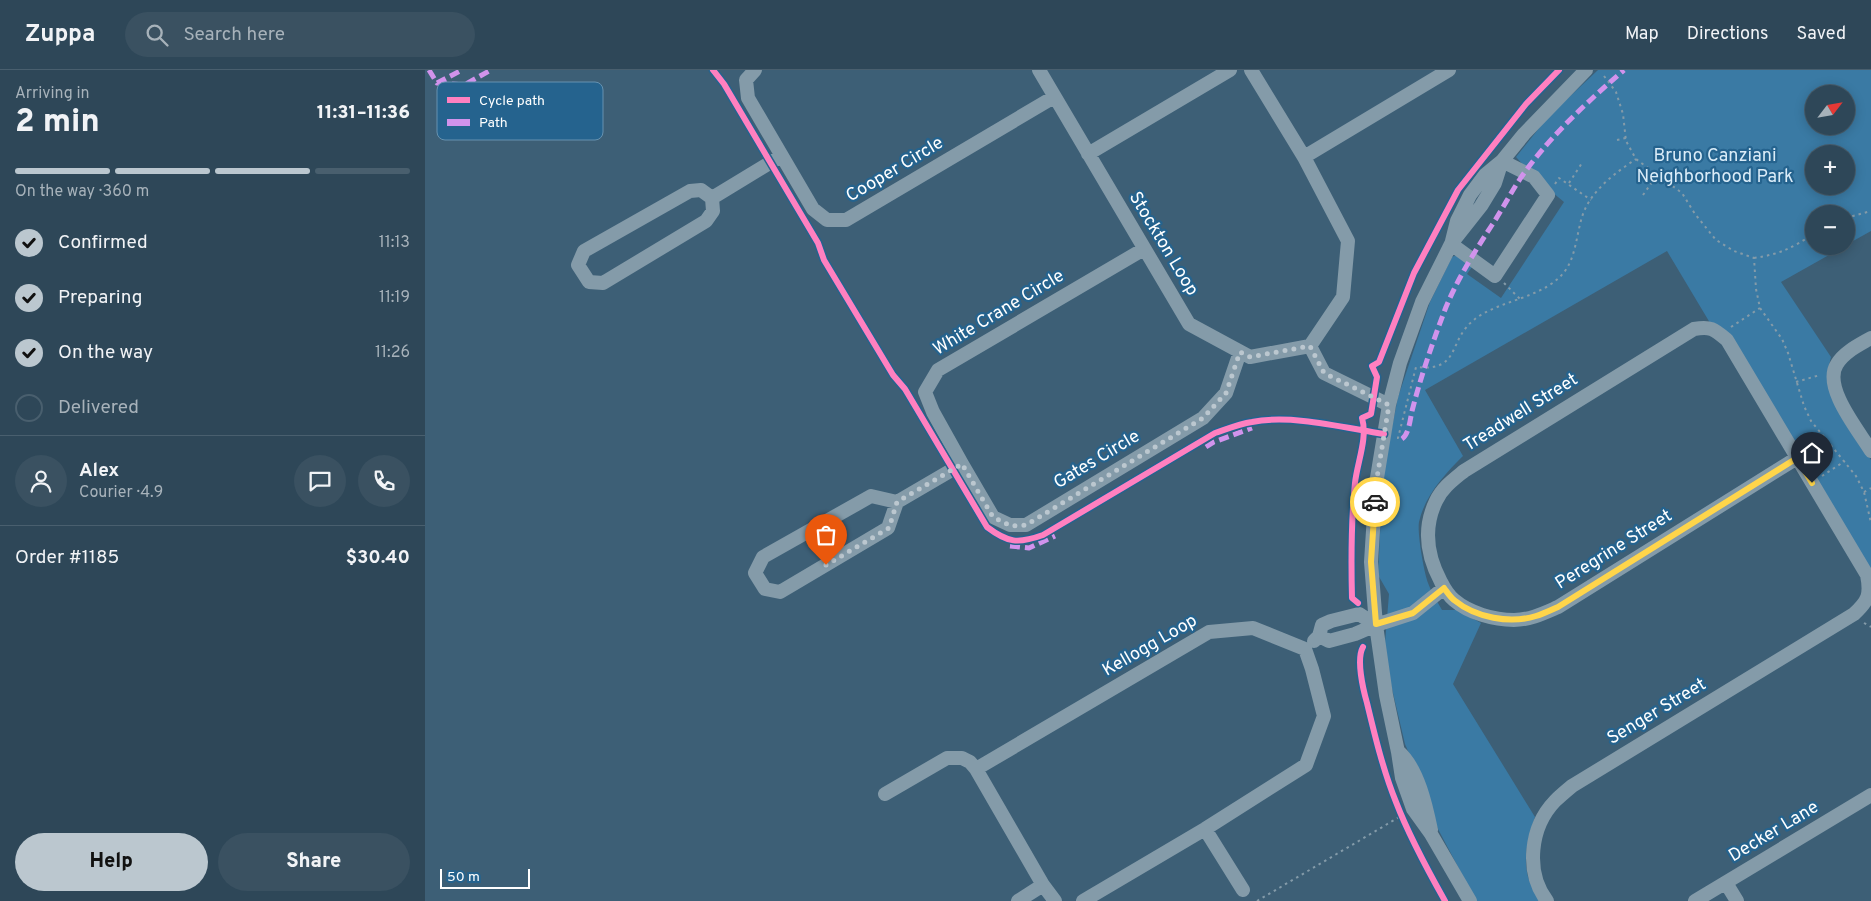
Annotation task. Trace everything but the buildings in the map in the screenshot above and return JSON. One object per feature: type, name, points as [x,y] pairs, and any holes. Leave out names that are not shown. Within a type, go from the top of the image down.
[{"type":"street","name":"Cooper Circle","points":[[755,70],[746,80],[748,98],[813,209],[827,220],[846,220],[1055,97]]},
{"type":"street","name":"Stockton Loop","points":[[1039,70],[1189,324],[1250,357],[1310,346]]},
{"type":"street","points":[[1088,154],[1230,70]]},
{"type":"street","points":[[1251,70],[1304,157],[1348,241],[1343,297],[1310,346],[1324,373],[1389,405]]},
{"type":"street","points":[[1304,157],[1449,70]]},
{"type":"street","points":[[1470,901],[1431,834],[1407,812],[1398,752],[1386,695],[1376,624],[1371,562],[1376,484],[1389,405],[1400,363],[1423,302],[1451,244],[1481,206],[1495,183],[1502,161],[1529,128],[1586,70]]},
{"type":"street","points":[[712,198],[781,156]]},
{"type":"street","points":[[1451,244],[1495,276],[1548,195],[1534,177],[1502,161]]},
{"type":"street","points":[[701,190],[712,198],[713,211],[706,221],[603,283],[589,282],[578,265],[585,251],[690,191],[701,190]]},
{"type":"street","name":"White Crane Circle","points":[[962,464],[933,412],[925,392],[938,370],[1145,249]]},
{"type":"street","name":"Treadwell Street","points":[[1444,588],[1433,567],[1428,537],[1429,519],[1436,500],[1446,486],[1464,471],[1694,330],[1704,327],[1717,332]]},
{"type":"street","points":[[1717,332],[1727,340],[1867,575],[1871,585],[1870,595]]},
{"type":"street","points":[[1871,338],[1846,353],[1837,364],[1833,373],[1833,385],[1837,396],[1871,451]]},
{"type":"street","name":"Gates Circle","points":[[962,464],[993,517],[1011,526],[1026,525],[1203,418],[1226,393],[1240,352]]},
{"type":"street","name":"Peregrine Street","points":[[1444,588],[1453,600],[1467,608],[1493,618],[1516,620],[1536,616],[1558,607],[1797,458]]},
{"type":"street","points":[[897,502],[871,496],[763,557],[755,573],[765,590],[780,592],[889,528],[897,502],[962,464]]},
{"type":"street","points":[[1319,636],[1329,641],[1355,634],[1376,624],[1413,613],[1444,588]]},
{"type":"street","name":"Senger Street","points":[[1544,900],[1533,869],[1533,852],[1535,833],[1554,802],[1572,786],[1854,614],[1866,603],[1870,595]]},
{"type":"street","points":[[1083,901],[1205,829],[1306,765],[1325,716],[1305,650],[1319,636],[1322,625],[1331,621],[1359,614],[1376,624]]},
{"type":"street","name":"Kellogg Loop","points":[[976,768],[1209,632],[1253,628],[1305,650]]},
{"type":"street","points":[[1398,752],[1406,758],[1425,798],[1431,834]]},
{"type":"street","points":[[885,794],[947,758],[962,758],[970,762],[976,768],[1043,885],[1055,901]]},
{"type":"street","name":"Decker Lane","points":[[1695,901],[1871,794]]},
{"type":"street","points":[[1205,829],[1243,890]]},
{"type":"street","points":[[1726,883],[1737,901]]},
{"type":"street","points":[[1018,901],[1043,885]]},
{"type":"path","points":[[1604,76],[1616,92],[1623,114],[1626,138],[1636,159],[1682,193],[1695,214],[1716,240],[1733,251],[1754,258],[1774,255],[1805,239]]},
{"type":"path","points":[[1617,140],[1626,138]]},
{"type":"path","points":[[1384,434],[1398,438],[1416,367],[1429,368],[1445,363],[1451,356],[1460,334],[1472,321],[1483,313],[1539,291],[1555,280],[1567,268],[1583,214],[1591,200],[1603,184],[1636,159]]},
{"type":"path","points":[[1570,184],[1582,163]]},
{"type":"path","points":[[1643,195],[1657,175]]},
{"type":"path","points":[[1548,195],[1559,178],[1591,200]]},
{"type":"path","points":[[1855,215],[1871,211]]},
{"type":"path","points":[[1754,258],[1756,289],[1761,308],[1782,339],[1803,406],[1811,421],[1856,476],[1864,492],[1871,523]]},
{"type":"path","points":[[1495,276],[1520,299]]},
{"type":"path","points":[[1717,332],[1761,308]]},
{"type":"path","points":[[1796,382],[1813,376],[1833,373]]},
{"type":"path","points":[[1812,483],[1845,461]]},
{"type":"path","points":[[1864,492],[1871,488]]},
{"type":"path","points":[[1398,808],[1407,812]]},
{"type":"path","points":[[1405,823],[1407,812]]},
{"type":"path","points":[[1257,901],[1407,812]]},
{"type":"green space","name":"Bruno Canziani Neighborhood Park","points":[[1598,70],[1871,70],[1871,231],[1855,240],[1855,205],[1805,205],[1805,255],[1829,255],[1781,282],[1831,357],[1827,374],[1833,399],[1871,460],[1871,592],[1667,251],[1425,390],[1463,456],[1436,486],[1422,512],[1419,527],[1425,570],[1429,586],[1442,610],[1457,610],[1481,623],[1453,684],[1535,817],[1528,840],[1526,864],[1529,880],[1542,901],[1476,901],[1438,829],[1405,744],[1384,655],[1389,594],[1378,575],[1383,473],[1398,397],[1430,302],[1452,257],[1459,254],[1474,264],[1467,274],[1501,298],[1564,202],[1534,177],[1516,157],[1548,117]]},
{"type":"marked path","points":[[429,70],[437,83]]},
{"type":"marked path","points":[[439,82],[462,70]]},
{"type":"marked path","points":[[469,82],[491,70]]},
{"type":"marked path","points":[[1402,439],[1408,430],[1423,372],[1446,307],[1473,255],[1520,179],[1543,149],[1582,108],[1624,70]]},
{"type":"marked path","points":[[1206,447],[1214,442],[1252,428]]},
{"type":"marked path","points":[[1010,546],[1029,548],[1055,536]]},
{"type":"cycle path","points":[[713,70],[724,84],[818,243],[824,260],[893,375],[905,389],[987,527],[1001,536],[1020,541],[1043,535],[1215,433],[1242,424],[1268,420],[1301,421],[1384,434]]},
{"type":"cycle path","points":[[1358,603],[1352,598],[1351,554],[1353,512],[1356,475],[1364,434],[1362,418],[1371,414],[1377,377],[1372,366],[1379,362],[1414,273],[1458,190],[1526,104],[1559,70]]},
{"type":"cycle path","points":[[1363,647],[1360,659],[1362,682],[1387,778],[1412,840],[1445,901]]},
{"type":"way so far","points":[[826,565],[889,528],[897,502],[962,464],[993,517],[1011,526],[1026,525],[1203,418],[1226,393],[1240,352],[1250,357],[1310,346],[1324,373],[1389,405],[1376,484],[1375,502]]},
{"type":"route","points":[[1375,502],[1371,562],[1376,624],[1413,613],[1444,588],[1453,600],[1467,608],[1493,618],[1516,620],[1536,616],[1558,607],[1797,458],[1812,483]]}]
